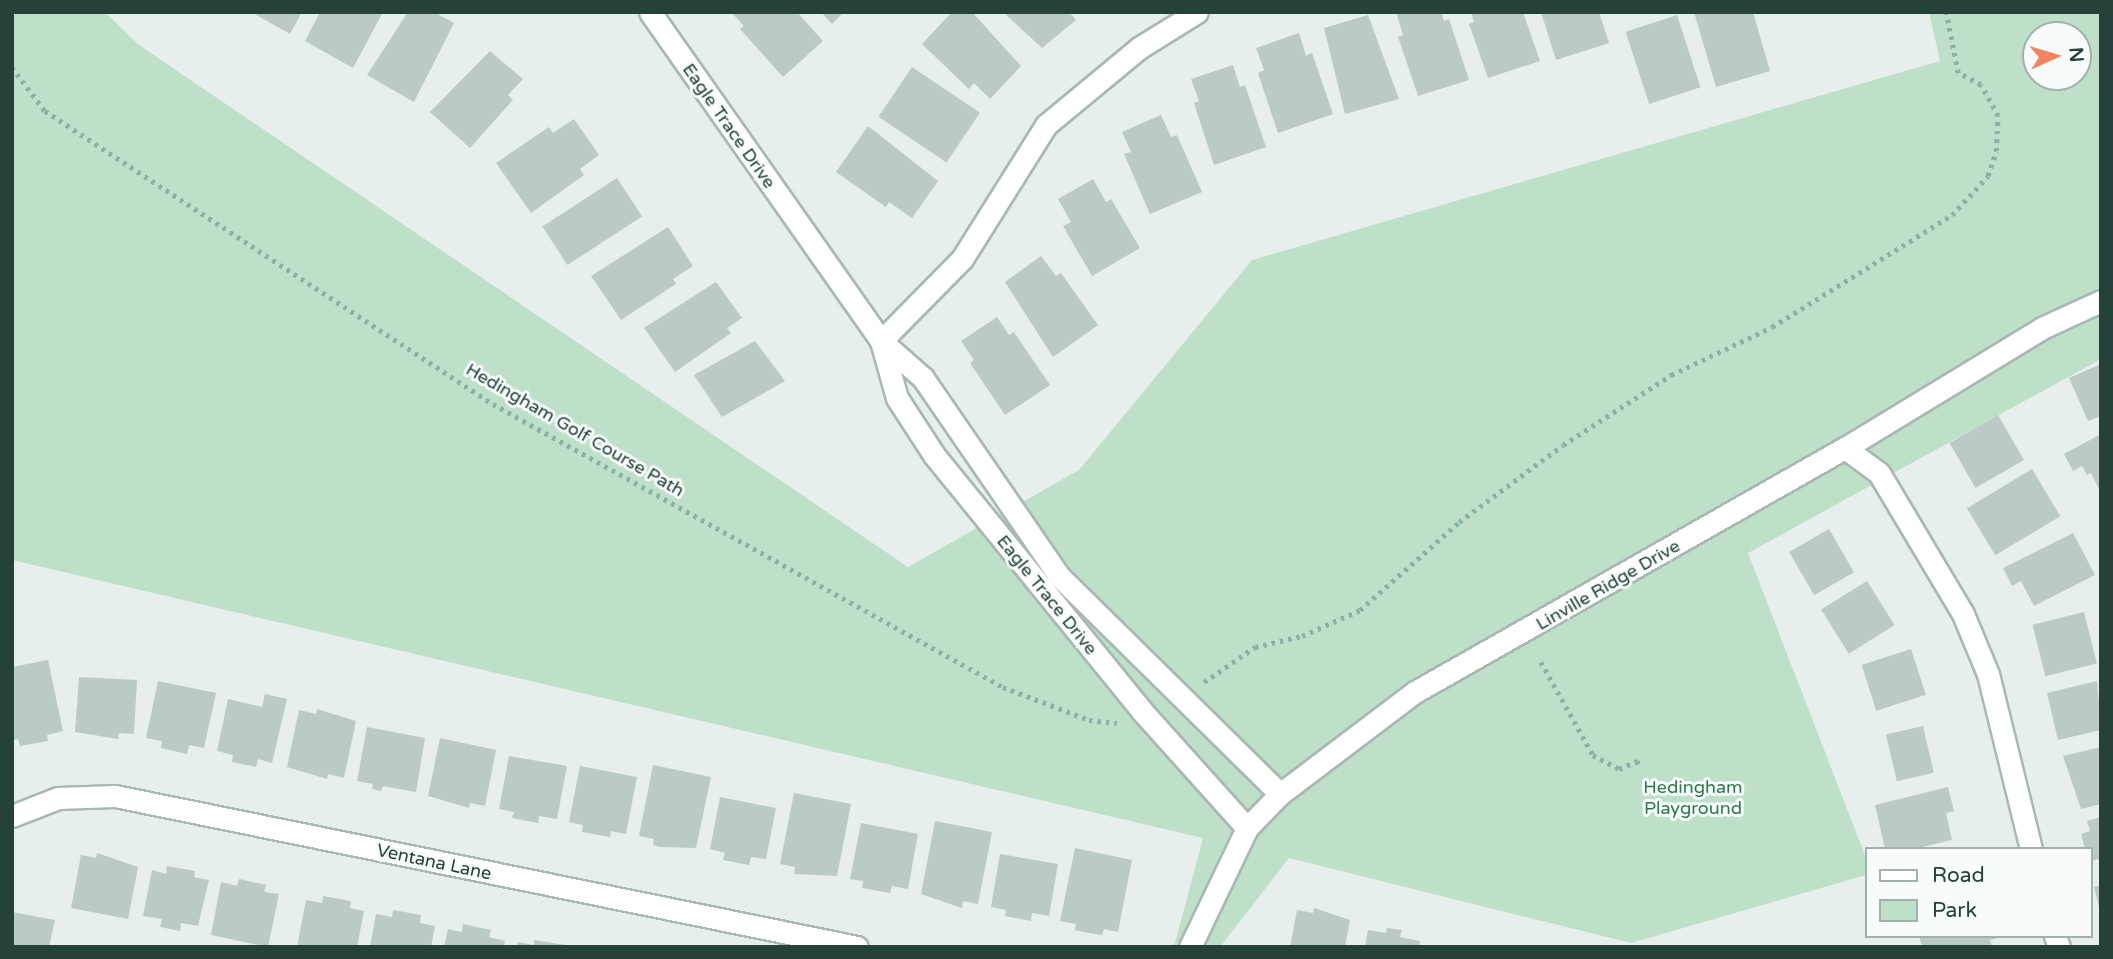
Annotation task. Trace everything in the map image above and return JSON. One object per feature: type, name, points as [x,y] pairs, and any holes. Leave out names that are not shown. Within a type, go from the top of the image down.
[{"type":"street","points":[[881,341],[962,259],[1046,125],[1139,48],[1197,12]]},
{"type":"street","name":"Eagle Trace Drive","points":[[652,13],[881,341],[923,378],[1060,577],[1280,794]]},
{"type":"street","name":"Linville Ridge Drive","points":[[1190,947],[1247,828],[1280,794],[1415,692],[1845,448],[2042,328],[2101,301]]},
{"type":"street","name":"Eagle Trace Drive","points":[[881,341],[897,398],[934,455],[1141,710],[1247,828]]},
{"type":"street","points":[[1845,448],[1879,473],[1916,528],[1963,614],[1988,674],[2031,847]]},
{"type":"street","name":"Ventana Lane","points":[[12,816],[58,798],[115,796],[857,947]]},
{"type":"path","points":[[1191,688],[1255,647],[1302,636],[1360,610],[1460,522],[1563,445],[1671,375],[1772,327],[1952,215],[1988,176],[1996,151],[1998,116],[1981,85],[1958,73],[1946,12]]},
{"type":"path","name":"Hedingham Golf Course Path","points":[[12,67],[45,111],[494,404],[1003,687],[1089,720],[1114,725],[1128,718]]},
{"type":"path","points":[[1541,662],[1593,755],[1619,769],[1637,761],[1639,765]]},
{"type":"green space","name":"Hedingham Playground","points":[[12,12],[105,12],[139,45],[908,567],[1079,470],[1252,260],[1940,61],[1929,12],[2101,12],[2101,359],[1748,553],[1864,853],[1864,876],[1631,943],[1289,858],[1220,947],[1174,947],[1203,838],[12,560]]},
{"type":"building","points":[[251,12],[302,12],[290,34]]},
{"type":"building","points":[[320,12],[383,12],[353,68],[305,41]]},
{"type":"building","points":[[408,12],[434,12],[454,23],[414,102],[367,75]]},
{"type":"building","points":[[731,12],[797,12],[823,41],[783,77],[740,29],[744,26]]},
{"type":"building","points":[[821,12],[844,12],[832,24]]},
{"type":"building","points":[[952,12],[972,12],[1021,66],[990,99],[974,83],[969,89],[922,44]]},
{"type":"building","points":[[1003,12],[1069,12],[1076,20],[1042,48]]},
{"type":"building","points":[[1396,12],[1441,12],[1444,21],[1449,19],[1469,80],[1418,96],[1398,37],[1403,35]]},
{"type":"building","points":[[1471,12],[1523,12],[1540,61],[1488,78],[1469,24],[1474,22]]},
{"type":"building","points":[[1541,12],[1599,12],[1609,43],[1556,60]]},
{"type":"building","points":[[1694,12],[1753,12],[1770,71],[1716,87]]},
{"type":"building","points":[[1368,15],[1399,99],[1345,114],[1324,28]]},
{"type":"building","points":[[1677,15],[1700,87],[1649,104],[1626,32]]},
{"type":"building","points":[[1299,33],[1306,56],[1312,53],[1333,114],[1278,133],[1258,73],[1264,70],[1256,48]]},
{"type":"building","points":[[490,51],[523,79],[508,95],[513,100],[470,148],[430,112]]},
{"type":"building","points":[[1233,65],[1240,87],[1245,85],[1266,147],[1214,165],[1194,103],[1199,101],[1191,79]]},
{"type":"building","points":[[912,67],[980,113],[946,163],[878,117]]},
{"type":"building","points":[[1161,115],[1171,137],[1177,135],[1202,192],[1150,214],[1124,154],[1131,152],[1122,132]]},
{"type":"building","points":[[574,119],[599,155],[580,169],[584,175],[531,213],[496,163],[549,127],[553,133]]},
{"type":"building","points":[[868,126],[938,181],[912,218],[889,202],[886,207],[836,172]]},
{"type":"building","points":[[617,178],[642,217],[567,265],[542,226]]},
{"type":"building","points":[[1093,179],[1106,202],[1111,199],[1140,248],[1092,276],[1063,226],[1071,222],[1058,199]]},
{"type":"building","points":[[668,227],[693,266],[673,279],[676,284],[621,320],[591,276]]},
{"type":"building","points":[[1041,256],[1056,276],[1061,273],[1098,325],[1053,357],[1005,282]]},
{"type":"building","points":[[716,282],[742,318],[727,328],[731,333],[675,372],[644,328]]},
{"type":"building","points":[[997,317],[1009,335],[1014,332],[1050,385],[1005,415],[970,363],[974,360],[961,341]]},
{"type":"building","points":[[755,341],[785,381],[722,417],[694,375]]},
{"type":"building","points":[[2101,364],[2101,416],[2088,421],[2069,378]]},
{"type":"building","points":[[1998,415],[2024,460],[1976,488],[1950,443]]},
{"type":"building","points":[[2101,434],[2101,493],[2091,473],[2087,475],[2082,466],[2073,471],[2064,454]]},
{"type":"building","points":[[2032,469],[2060,516],[1995,555],[1967,508]]},
{"type":"building","points":[[1829,529],[1854,572],[1814,595],[1789,552]]},
{"type":"building","points":[[2073,533],[2095,575],[2034,606],[2021,581],[2012,586],[2003,568]]},
{"type":"building","points":[[1867,581],[1895,625],[1849,654],[1821,610]]},
{"type":"building","points":[[2084,612],[2097,663],[2045,676],[2033,625]]},
{"type":"building","points":[[1911,649],[1926,695],[1876,711],[1862,665]]},
{"type":"building","points":[[48,660],[63,731],[47,735],[48,741],[20,746],[18,739],[12,740],[12,667]]},
{"type":"building","points":[[79,677],[137,680],[134,734],[119,733],[118,739],[75,732]]},
{"type":"building","points":[[158,681],[216,693],[204,748],[189,745],[187,754],[161,748],[162,741],[146,738]]},
{"type":"building","points":[[2097,681],[2101,730],[2058,740],[2047,693]]},
{"type":"building","points":[[265,694],[287,699],[272,763],[258,759],[256,767],[232,762],[233,755],[217,751],[228,699],[262,707]]},
{"type":"building","points":[[317,709],[356,721],[344,778],[328,774],[327,779],[287,767],[299,710],[316,714]]},
{"type":"building","points":[[1923,726],[1934,773],[1897,781],[1886,735]]},
{"type":"building","points":[[367,727],[425,738],[416,792],[383,786],[381,791],[372,789],[373,784],[357,781]]},
{"type":"building","points":[[440,738],[496,750],[485,806],[470,803],[469,808],[428,796]]},
{"type":"building","points":[[2101,747],[2101,804],[2081,809],[2063,756]]},
{"type":"building","points":[[509,756],[567,766],[557,819],[539,816],[538,823],[512,818],[514,812],[499,809]]},
{"type":"building","points":[[653,765],[711,777],[696,848],[660,847],[653,845],[654,839],[639,836]]},
{"type":"building","points":[[580,766],[637,777],[626,834],[611,831],[610,837],[582,832],[583,825],[569,822]]},
{"type":"building","points":[[1948,787],[1954,811],[1946,813],[1952,840],[1922,847],[1885,847],[1875,805]]},
{"type":"building","points":[[794,793],[851,804],[837,876],[794,874],[795,867],[780,864]]},
{"type":"building","points":[[720,797],[776,808],[766,859],[751,857],[749,865],[723,860],[725,853],[710,849]]},
{"type":"building","points":[[2101,817],[2100,865],[2098,859],[2092,860],[2092,847],[2084,847],[2081,834],[2090,831],[2087,821]]},
{"type":"building","points":[[935,821],[992,832],[978,904],[963,901],[962,908],[921,894]]},
{"type":"building","points":[[861,823],[918,834],[908,889],[892,886],[890,893],[862,888],[863,881],[850,879]]},
{"type":"building","points":[[1075,848],[1132,860],[1118,932],[1104,929],[1102,935],[1083,932],[1075,930],[1076,924],[1060,921]]},
{"type":"building","points":[[97,853],[138,867],[128,919],[71,908],[81,855],[96,858]]},
{"type":"building","points":[[1000,854],[1058,864],[1049,916],[1032,913],[1031,921],[1005,916],[1006,910],[991,907]]},
{"type":"building","points":[[167,866],[195,871],[194,877],[209,880],[198,926],[181,923],[180,931],[160,927],[162,919],[143,916],[152,870],[166,874]]},
{"type":"building","points":[[239,879],[266,885],[264,892],[279,894],[268,947],[211,935],[221,882],[237,886]]},
{"type":"building","points":[[2101,885],[2101,911],[2100,911],[2094,887]]},
{"type":"building","points":[[323,896],[351,901],[350,908],[364,911],[357,947],[297,947],[306,900],[322,903]]},
{"type":"building","points":[[1314,908],[1350,920],[1345,947],[1290,947],[1297,910],[1313,913]]},
{"type":"building","points":[[393,910],[421,915],[420,923],[435,926],[431,947],[370,947],[376,914],[392,917]]},
{"type":"building","points":[[12,912],[55,920],[49,947],[12,947]]},
{"type":"building","points":[[463,924],[491,930],[489,937],[505,941],[504,947],[444,947],[448,929],[462,932]]},
{"type":"building","points":[[1387,928],[1402,930],[1400,937],[1420,941],[1419,947],[1365,947],[1368,930],[1386,933]]},
{"type":"building","points":[[1920,938],[1997,938],[1990,940],[1992,947],[1922,947]]},
{"type":"building","points":[[534,940],[566,947],[517,947],[518,942],[534,945]]}]
